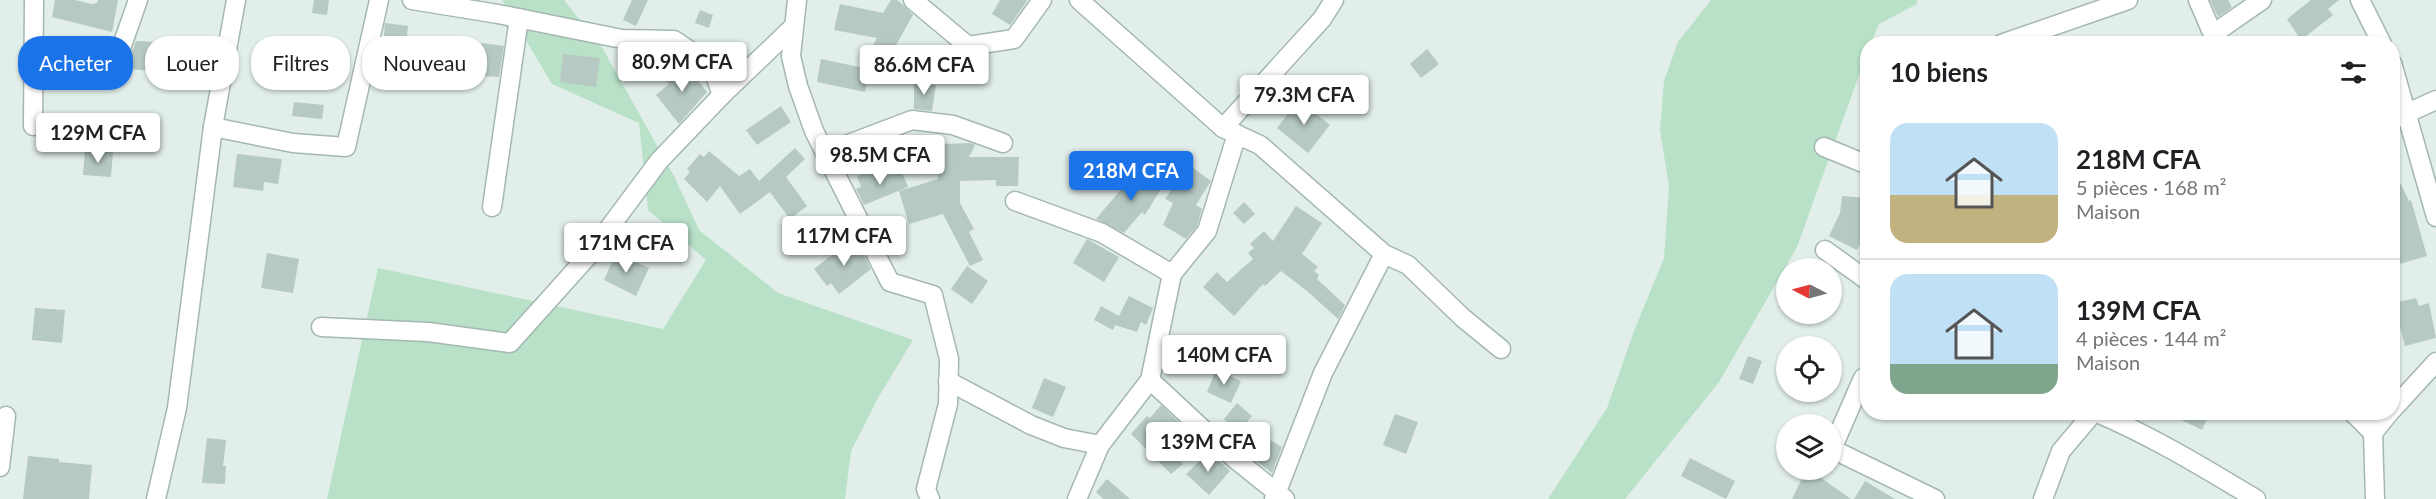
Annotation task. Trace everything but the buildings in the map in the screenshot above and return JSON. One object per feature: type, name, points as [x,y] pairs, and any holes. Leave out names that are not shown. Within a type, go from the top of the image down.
[{"type":"street","points":[[33,126],[34,0]]},
{"type":"street","points":[[125,36],[138,0]]},
{"type":"street","points":[[156,499],[177,408],[213,127],[236,0]]},
{"type":"street","points":[[213,127],[293,143],[346,147],[379,0]]},
{"type":"street","points":[[412,0],[519,18],[622,39],[674,40],[711,65],[722,95]]},
{"type":"street","points":[[797,0],[792,28],[791,56],[798,86],[814,131],[890,282],[933,295],[949,359],[948,404],[926,489],[930,499]]},
{"type":"street","points":[[913,0],[968,46],[1014,39],[1042,0]]},
{"type":"street","points":[[1079,0],[1230,130],[1260,145],[1384,254],[1408,265],[1501,349]]},
{"type":"street","points":[[1077,499],[1100,445],[1150,380],[1172,274],[1207,231],[1230,130],[1322,19],[1334,0]]},
{"type":"street","points":[[2024,36],[2128,0]]},
{"type":"street","points":[[2198,0],[2214,36]]},
{"type":"street","points":[[2219,36],[2262,0]]},
{"type":"street","points":[[2360,0],[2378,36]]},
{"type":"street","points":[[492,207],[519,18]]},
{"type":"street","points":[[321,327],[428,332],[510,343],[589,255],[659,161],[722,95],[792,28]]},
{"type":"street","points":[[2400,116],[2436,100]]},
{"type":"street","points":[[2400,119],[2436,217]]},
{"type":"street","points":[[825,153],[912,120],[953,125],[1003,143]]},
{"type":"street","points":[[1824,147],[1860,162]]},
{"type":"street","points":[[1015,201],[1102,233],[1172,274]]},
{"type":"street","points":[[1825,250],[1860,275]]},
{"type":"street","points":[[1150,380],[1234,459],[1279,497],[1323,373],[1384,254]]},
{"type":"street","points":[[2400,401],[2436,363]]},
{"type":"street","points":[[948,381],[1031,425],[1064,438],[1100,445]]},
{"type":"street","points":[[1842,426],[1860,385]]},
{"type":"street","points":[[0,467],[6,416]]},
{"type":"street","points":[[2043,499],[2061,451],[2088,420]]},
{"type":"street","points":[[2113,420],[2176,452],[2256,499]]},
{"type":"street","points":[[2360,420],[2373,433]]},
{"type":"street","points":[[2375,499],[2373,433],[2384,420]]},
{"type":"street","points":[[1842,454],[1935,499]]},
{"type":"green space","points":[[502,0],[564,0],[603,49],[674,176],[699,230],[778,293],[913,340],[878,398],[851,451],[845,499],[327,499],[378,268],[663,329],[706,260],[648,210],[639,123],[552,84]]},
{"type":"green space","points":[[1711,0],[1917,0],[1917,4],[1879,24],[1874,36],[1860,36],[1860,72],[1797,247],[1791,258],[1776,258],[1776,283],[1719,382],[1625,499],[1548,499],[1607,408],[1634,331],[1664,258],[1669,187],[1660,130],[1664,81],[1678,42]]}]
